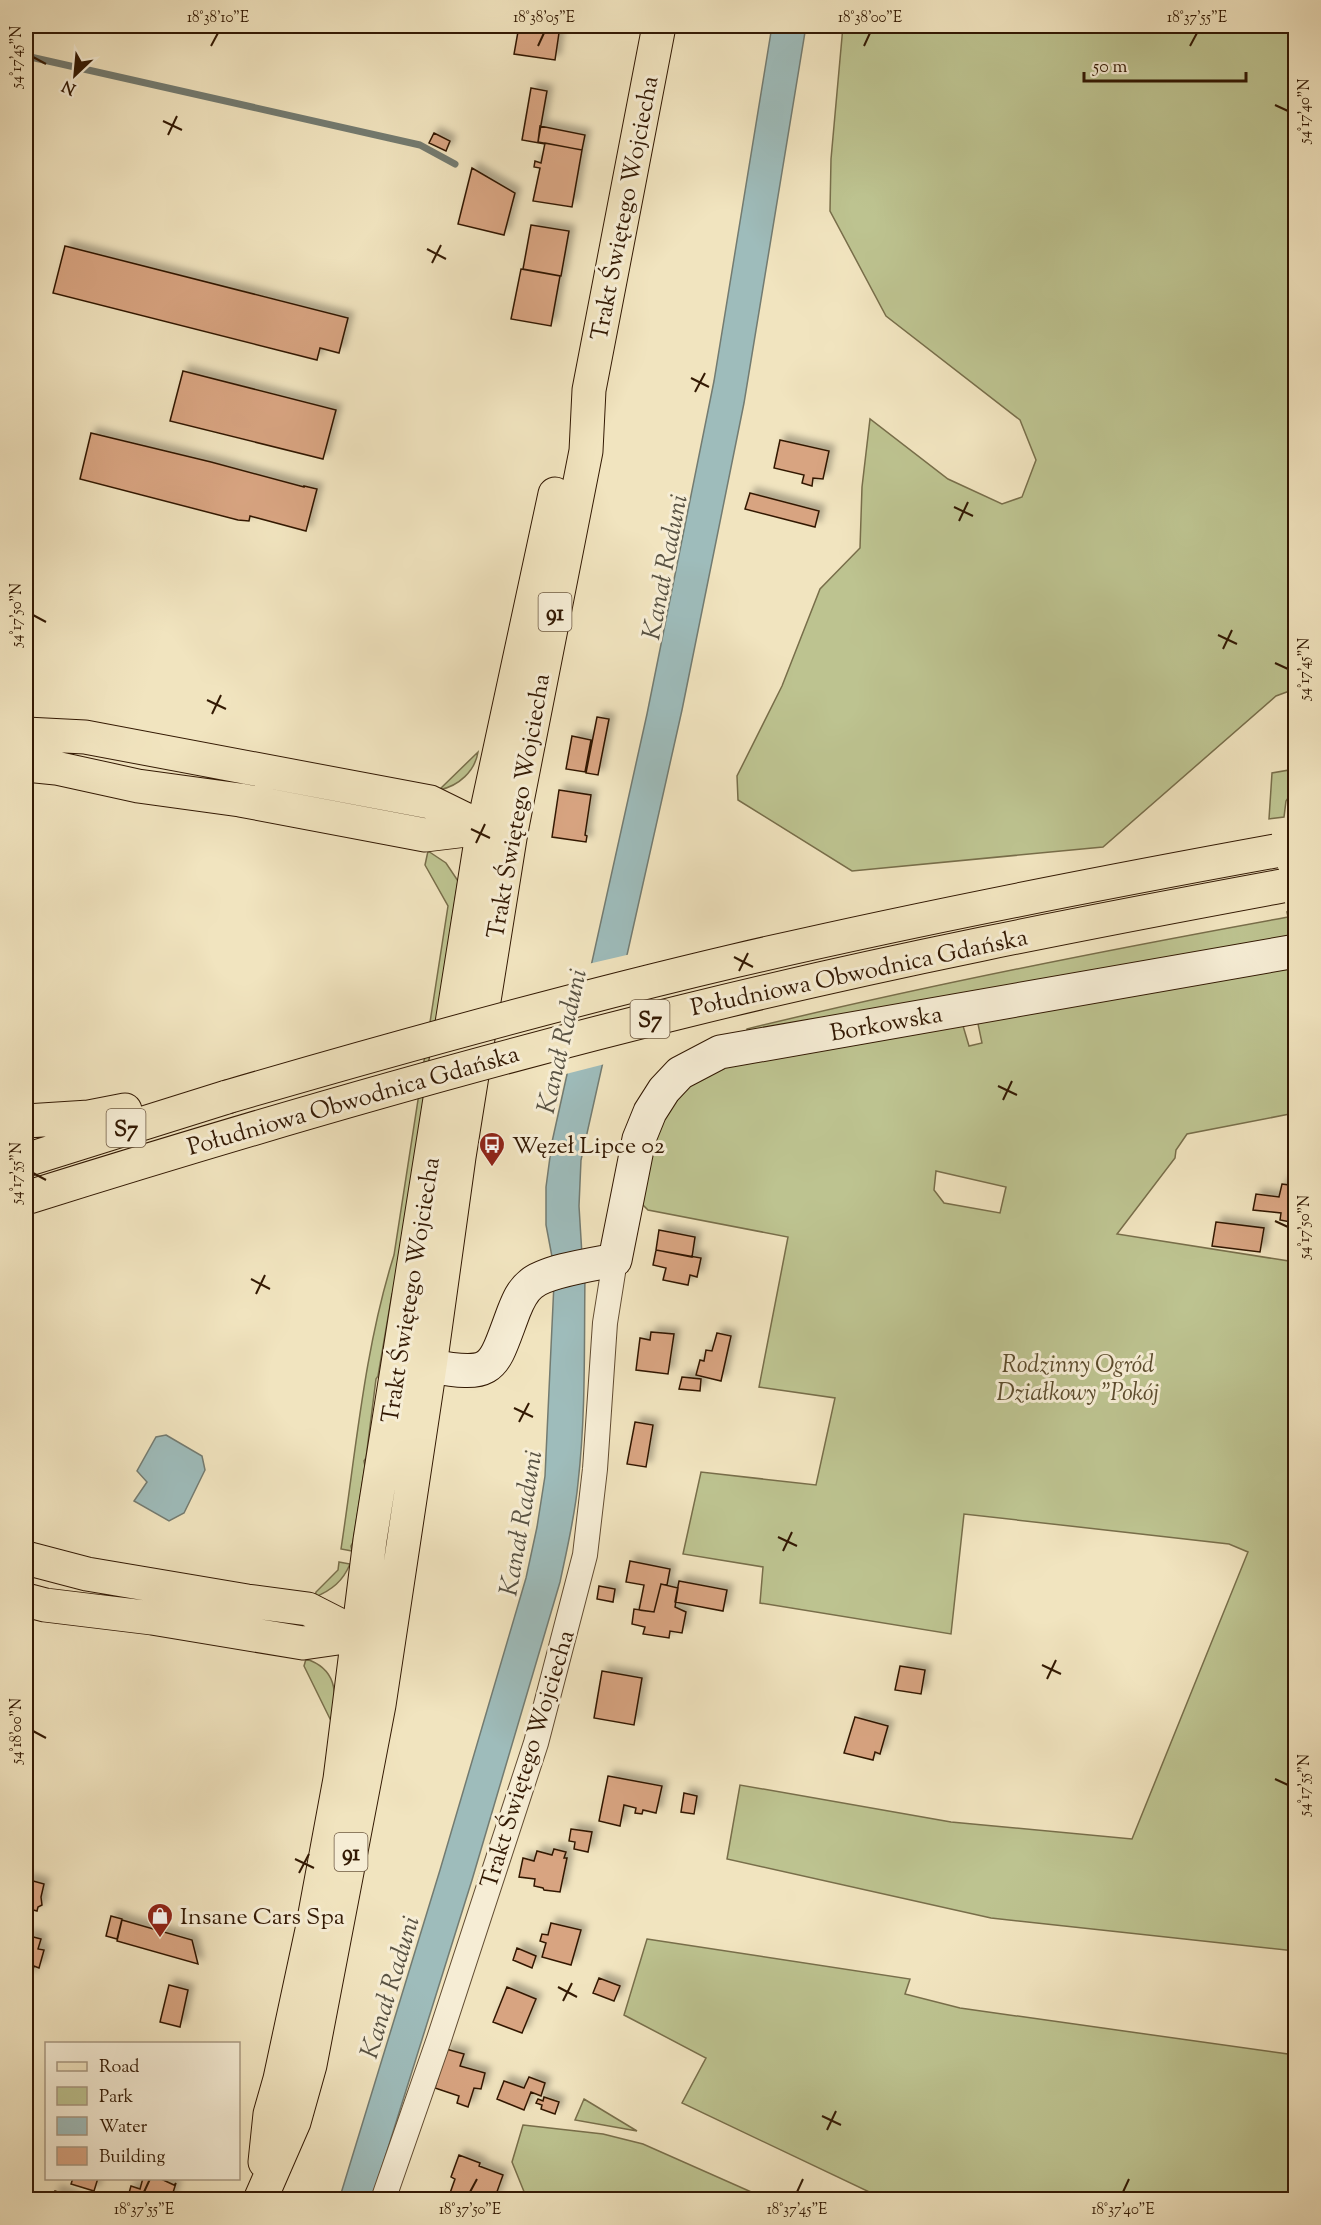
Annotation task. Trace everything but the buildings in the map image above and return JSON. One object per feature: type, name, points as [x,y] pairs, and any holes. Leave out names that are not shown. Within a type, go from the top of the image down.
[{"type":"main road","name":"Trakt Świętego Wojciecha","points":[[261,2198],[294,2122],[310,2064],[376,1716],[370,1540],[497,830],[586,451],[589,390],[659,26]]},
{"type":"main road","points":[[26,734],[85,737],[430,802],[497,830]]},
{"type":"main road","points":[[26,765],[56,768],[138,786],[273,806],[425,835],[497,830]]},
{"type":"main road","name":"Trakt Świętego Wojciecha","points":[[373,1637],[430,1366],[459,1157],[497,830]]},
{"type":"main road","name":"Południowa Obwodnica Gdańska","points":[[26,1160],[227,1097],[445,1035],[736,961],[994,904],[1285,849]]},
{"type":"main road","name":"Południowa Obwodnica Gdańska","points":[[27,1198],[321,1107],[685,1010],[949,950],[1289,885]]},
{"type":"main road","points":[[26,1121],[89,1117],[160,1099],[227,1097]]},
{"type":"main road","points":[[26,1558],[87,1574],[308,1609],[373,1637]]},
{"type":"main road","points":[[26,1600],[45,1605],[303,1642],[373,1637]]},
{"type":"street","name":"Borkowska","points":[[605,1262],[639,1139],[650,1112],[664,1090],[680,1073],[720,1052],[1296,951]]},
{"type":"street","name":"Trakt Świętego Wojciecha","points":[[383,2199],[439,2039],[536,1743],[585,1555],[595,1469],[605,1323],[605,1262],[533,1281],[519,1299],[496,1359],[484,1369],[464,1372],[430,1366]]},
{"type":"green space","points":[[843,26],[1295,26],[1295,689],[1276,696],[1103,847],[852,871],[738,800],[737,776],[782,686],[820,589],[860,548],[862,487],[870,419],[948,479],[1002,504],[1022,497],[1036,460],[1020,420],[886,316],[830,211],[831,159]]},
{"type":"green space","points":[[478,752],[465,777],[439,790]]},
{"type":"green space","points":[[1295,769],[1295,788],[1286,801],[1284,817],[1269,819],[1272,773]]},
{"type":"green space","points":[[428,851],[446,863],[458,881],[394,1291],[376,1379],[352,1551],[341,1549],[362,1401],[375,1327],[394,1255],[448,906],[425,865]]},
{"type":"green space","points":[[1295,911],[1295,937],[747,1031],[747,1029],[814,1013],[949,983],[1288,917],[1287,912]]},
{"type":"green space","name":"Rodzinny Ogród Działkowy \"Pokój","points":[[1295,962],[1295,1113],[1187,1134],[1176,1150],[1175,1158],[1117,1234],[1295,1262],[1295,1951],[991,1918],[727,1859],[740,1785],[951,1822],[1132,1839],[1248,1552],[1229,1544],[964,1514],[951,1634],[760,1603],[763,1567],[683,1554],[701,1472],[816,1485],[835,1398],[759,1387],[788,1237],[648,1210],[637,1199],[651,1141],[666,1110],[689,1083],[725,1065],[961,1019],[969,1046],[982,1043],[978,1024],[983,1016]],"holes":[[[936,1171],[1006,1187],[1000,1213],[944,1203],[934,1190]]]},
{"type":"green space","points":[[339,1562],[350,1564],[344,1575],[332,1588],[315,1597],[316,1592],[338,1570]]},
{"type":"green space","points":[[306,1659],[325,1670],[331,1678],[335,1697],[335,1729],[304,1666]]},
{"type":"green space","points":[[647,1939],[910,1979],[905,1994],[960,2008],[1295,2055],[1295,2199],[884,2199],[682,2103],[706,2058],[624,2015]]},
{"type":"green space","points":[[584,2099],[637,2131],[575,2120]]},
{"type":"green space","points":[[523,2125],[603,2134],[643,2144],[767,2199],[527,2199],[512,2162]]},
{"type":"water","points":[[772,26],[806,26],[744,403],[682,710],[581,1160],[579,1206],[582,1255],[553,1262],[546,1225],[546,1187],[552,1142],[647,714],[714,381]]},
{"type":"water","points":[[585,1275],[581,1457],[575,1508],[560,1582],[472,1880],[372,2199],[339,2200],[526,1578],[545,1476],[554,1283]]},
{"type":"water","points":[[166,1435],[202,1456],[205,1470],[184,1513],[169,1521],[134,1501],[147,1482],[137,1471],[156,1437]]},
{"type":"pier","points":[[631,954],[605,1064],[562,1075],[588,964]]},
{"type":"waterway","points":[[26,56],[420,145],[455,164]]},
{"type":"place","name":"Węzeł Lipce 02","points":[[492,1168]]},
{"type":"place","name":"Insane Cars Spa","points":[[160,1939]]},
{"type":"water label","name":"Kanał Raduni","points":[[664,567]]},
{"type":"water label","name":"Kanał Raduni","points":[[561,1041]]},
{"type":"water label","name":"Kanał Raduni","points":[[520,1523]]},
{"type":"water label","name":"Kanał Raduni","points":[[389,1987]]}]
